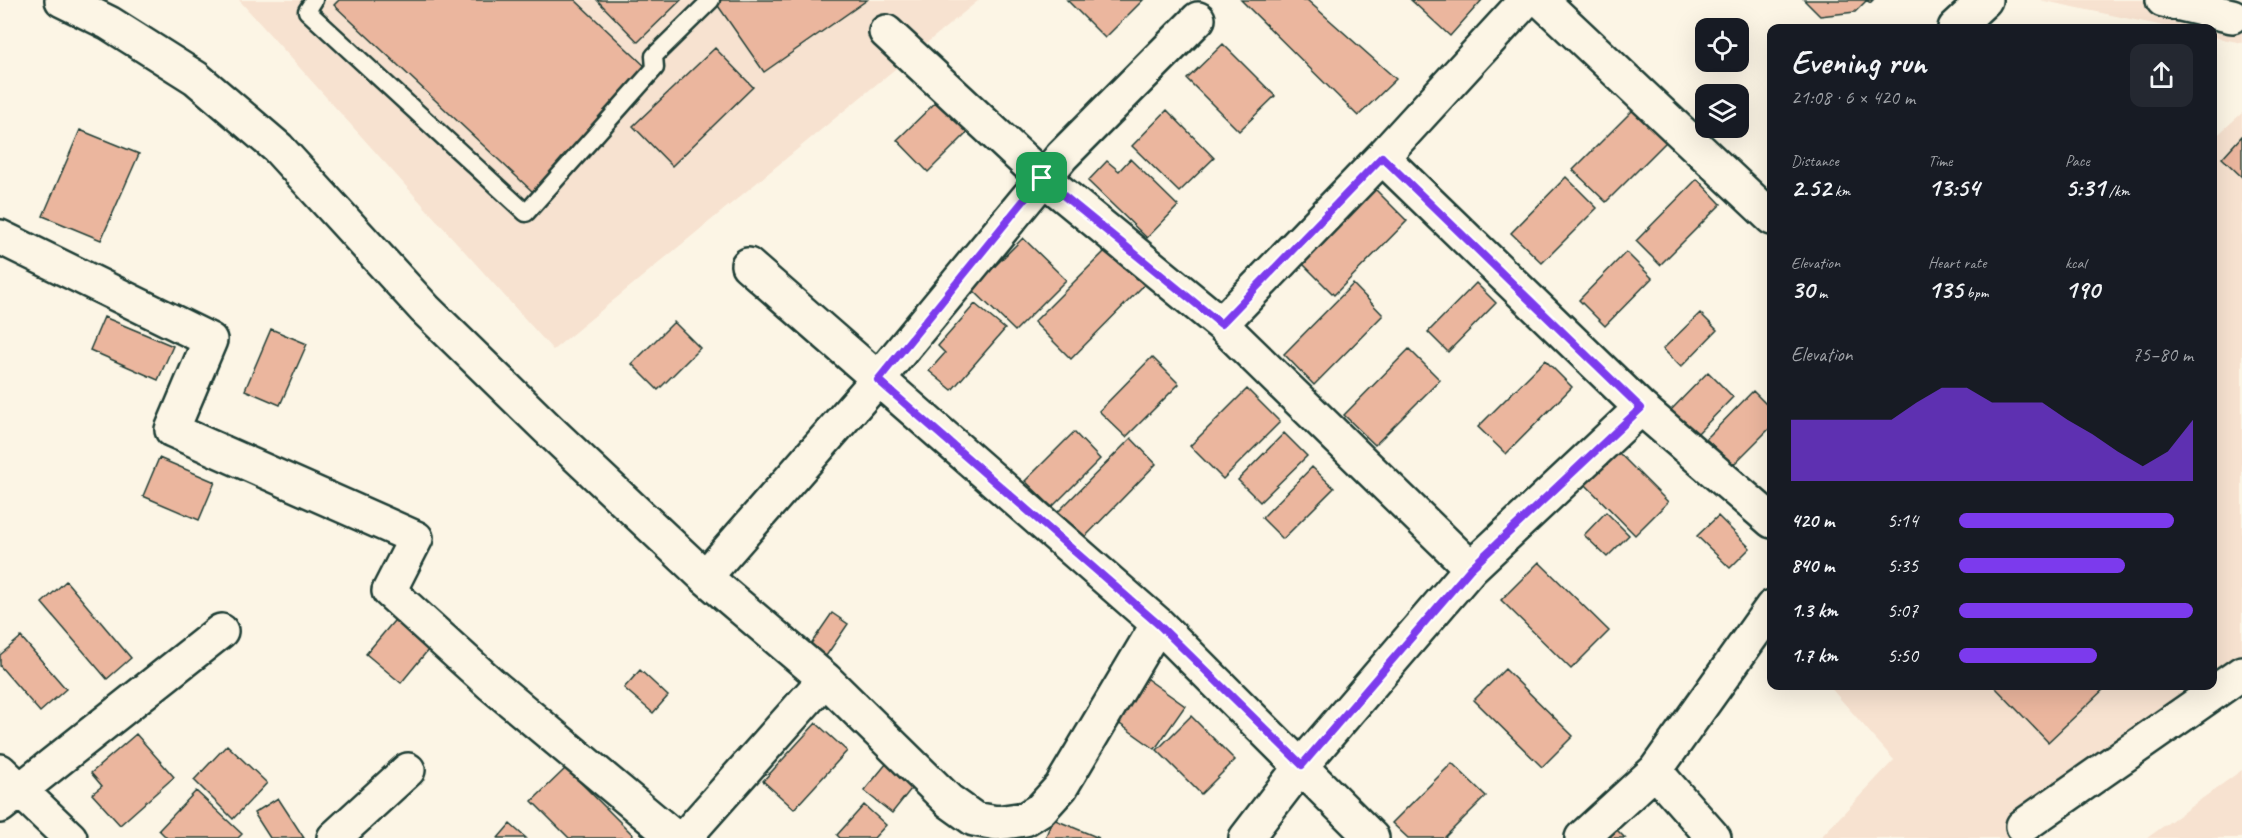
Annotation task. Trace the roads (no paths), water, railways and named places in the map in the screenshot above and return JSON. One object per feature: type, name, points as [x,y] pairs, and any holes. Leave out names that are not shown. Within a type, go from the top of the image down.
[{"type":"street","points":[[62,0],[109,23],[196,78],[278,148],[425,309],[705,577],[825,679],[949,801],[974,819],[997,823],[1006,822],[1025,819],[1041,809],[1061,786],[1158,624]]},
{"type":"street","points":[[1221,324],[1382,157],[1526,0]]},
{"type":"street","points":[[1541,0],[1767,210]]},
{"type":"street","points":[[1959,24],[1984,0]]},
{"type":"street","points":[[2163,0],[2229,20]]},
{"type":"street","points":[[705,577],[878,380],[1042,178],[1198,19]]},
{"type":"street","points":[[886,32],[1042,178],[1221,324],[1471,568]]},
{"type":"street","points":[[1382,157],[1641,408],[1767,517]]},
{"type":"street","points":[[0,237],[210,340],[172,430],[416,538],[389,591],[491,684],[675,838]]},
{"type":"street","points":[[748,264],[1158,624],[1302,765],[1372,838]]},
{"type":"street","points":[[1245,838],[1302,765],[1471,568],[1641,408]]},
{"type":"street","points":[[1582,838],[1655,771],[1767,614]]},
{"type":"street","points":[[70,838],[7,789],[221,631]]},
{"type":"street","points":[[2023,826],[2242,673]]},
{"type":"street","points":[[684,838],[825,679]]},
{"type":"street","points":[[334,838],[408,770]]},
{"type":"street","points":[[1655,771],[1714,838]]},
{"type":"lane","points":[[314,0],[307,11],[526,213],[655,68],[654,56],[711,0]]}]
